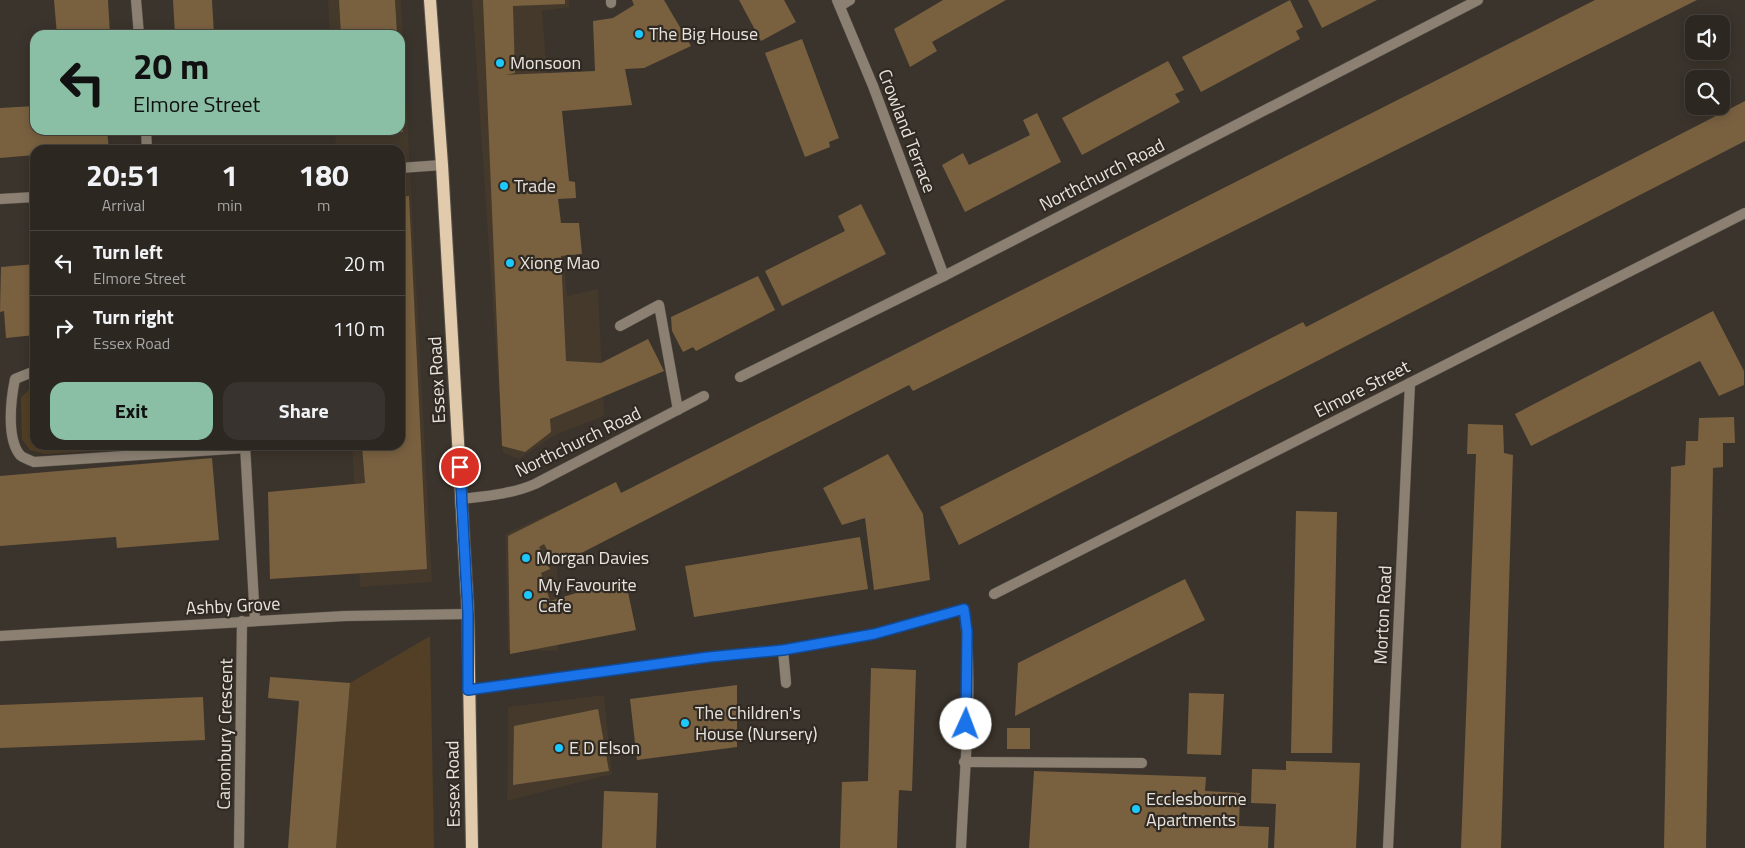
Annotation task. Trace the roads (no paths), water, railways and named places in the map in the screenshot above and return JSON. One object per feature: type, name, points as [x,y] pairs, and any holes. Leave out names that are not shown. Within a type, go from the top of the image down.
[{"type":"main road","name":"Essex Road","points":[[430,0],[442,165],[468,614],[472,848]]},
{"type":"street","points":[[136,0],[139,30]]},
{"type":"street","points":[[838,3],[850,0]]},
{"type":"street","name":"Northchurch Road","points":[[740,377],[944,276],[1478,0]]},
{"type":"street","name":"Crowland Terrace","points":[[838,3],[873,86],[944,276]]},
{"type":"street","points":[[405,168],[442,165]]},
{"type":"street","points":[[0,199],[30,196]]},
{"type":"street","name":"Elmore Street","points":[[994,594],[1745,213]]},
{"type":"street","points":[[620,326],[659,305],[678,410]]},
{"type":"street","points":[[30,373],[15,379],[10,401],[14,440],[21,455],[34,462],[203,450]]},
{"type":"street","name":"Morton Road","points":[[1388,848],[1410,384]]},
{"type":"street","name":"Northchurch Road","points":[[462,498],[493,495],[529,487],[567,469],[704,396]]},
{"type":"street","points":[[245,450],[255,621]]},
{"type":"street","points":[[468,690],[709,657],[783,650],[874,634],[964,609],[967,631],[968,686],[961,848]]},
{"type":"street","name":"Ashby Grove","points":[[0,636],[242,621],[468,614]]},
{"type":"street","name":"Canonbury Crescent","points":[[239,848],[242,621]]},
{"type":"street","points":[[783,650],[786,683]]},
{"type":"street","points":[[964,762],[1142,763]]},
{"type":"place","name":"The Big House","points":[[639,34]]},
{"type":"place","name":"Monsoon","points":[[500,63]]},
{"type":"place","name":"Trade","points":[[504,186]]},
{"type":"place","name":"Xiong Mao","points":[[510,263]]},
{"type":"place","name":"Morgan Davies","points":[[526,558]]},
{"type":"place","name":"My Favourite Cafe","points":[[528,595]]},
{"type":"place","name":"The Children's House (Nursery)","points":[[685,723]]},
{"type":"place","name":"E D Elson","points":[[559,748]]},
{"type":"place","name":"Ecclesbourne Apartments","points":[[1136,809]]}]
